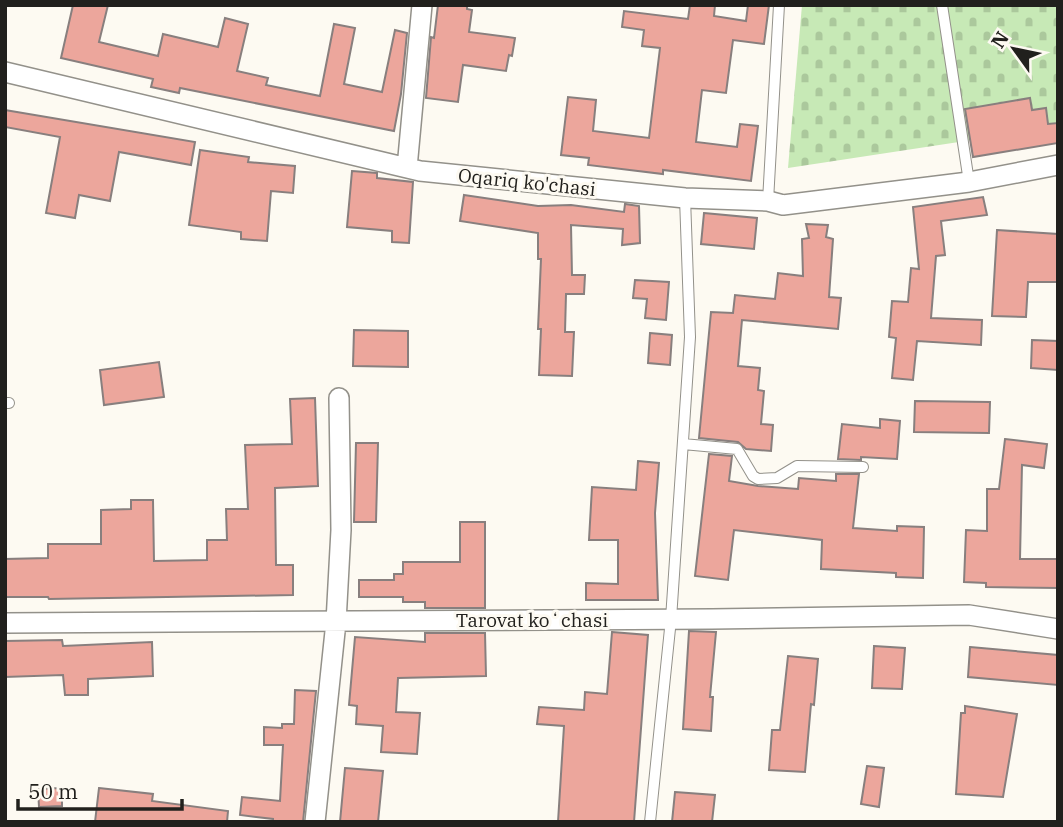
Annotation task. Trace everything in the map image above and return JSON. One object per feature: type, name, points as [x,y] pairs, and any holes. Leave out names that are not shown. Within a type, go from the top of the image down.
[{"type":"street","points":[[407,168],[422,5]]},
{"type":"street","name":"Oqariq ko'chasi","points":[[5,72],[420,172],[685,198],[768,201],[783,205],[969,182],[1058,165]]},
{"type":"street","points":[[315,822],[335,622],[341,530],[339,398]]},
{"type":"street","name":"Tarovat koʻchasi","points":[[5,623],[671,620],[969,615],[1058,629]]},
{"type":"lane","points":[[768,201],[779,5]]},
{"type":"lane","points":[[942,5],[969,182]]},
{"type":"lane","points":[[650,822],[671,620],[690,337],[685,198]]},
{"type":"lane","points":[[682,444],[737,449],[753,476],[758,479],[777,478],[797,466],[863,467]]},
{"type":"green space","points":[[802,5],[1058,5],[1058,127],[788,168]]},
{"type":"building","points":[[73,5],[108,5],[99,42],[158,56],[163,34],[218,47],[225,18],[248,24],[237,71],[268,78],[266,85],[320,96],[334,24],[355,28],[344,84],[382,92],[395,30],[407,33],[394,131],[180,88],[179,93],[151,87],[153,79],[61,58]]},
{"type":"building","points":[[438,5],[467,5],[467,9],[472,10],[469,32],[515,38],[506,71],[463,65],[458,102],[426,98],[431,37],[434,38]]},
{"type":"building","points":[[690,5],[715,5],[714,16],[746,21],[748,5],[769,5],[764,44],[733,40],[726,93],[702,90],[696,142],[737,147],[740,124],[758,126],[751,181],[663,170],[663,174],[588,165],[589,158],[561,155],[568,97],[596,100],[593,131],[649,138],[660,48],[642,46],[644,30],[622,27],[624,11],[688,19]]},
{"type":"building","points":[[1030,98],[1032,110],[1046,108],[1048,124],[1058,123],[1058,143],[973,157],[965,109]]},
{"type":"building","points":[[5,110],[195,142],[191,165],[119,152],[110,201],[79,195],[75,218],[46,213],[60,137],[5,127]]},
{"type":"building","points":[[200,150],[249,157],[248,162],[295,166],[293,193],[271,191],[267,241],[241,239],[241,232],[189,225]]},
{"type":"building","points":[[352,171],[377,173],[377,178],[413,182],[409,243],[392,242],[392,231],[347,227]]},
{"type":"building","points":[[464,195],[538,206],[571,205],[624,212],[625,204],[639,206],[640,243],[622,245],[623,229],[571,225],[572,275],[585,275],[584,294],[566,294],[565,332],[574,332],[572,376],[539,375],[541,259],[538,259],[538,233],[460,221]]},
{"type":"building","points":[[983,197],[987,215],[941,221],[945,255],[936,256],[931,318],[982,320],[981,345],[917,341],[913,380],[892,378],[896,338],[889,337],[892,301],[908,302],[911,268],[919,269],[913,207]]},
{"type":"building","points":[[704,213],[757,218],[754,249],[701,244]]},
{"type":"building","points":[[806,224],[828,225],[826,237],[833,239],[829,297],[841,298],[838,329],[742,320],[738,366],[760,368],[758,390],[764,391],[761,424],[773,425],[771,451],[746,449],[738,442],[699,438],[711,312],[733,313],[735,295],[775,299],[778,273],[803,276],[802,239],[809,238]]},
{"type":"building","points":[[997,230],[1058,234],[1058,282],[1028,282],[1026,317],[992,316]]},
{"type":"building","points":[[635,280],[669,282],[666,320],[645,318],[647,299],[633,298]]},
{"type":"building","points":[[354,330],[408,331],[408,367],[353,366]]},
{"type":"building","points":[[650,333],[672,335],[670,365],[648,363]]},
{"type":"building","points":[[1032,340],[1058,341],[1058,370],[1031,368]]},
{"type":"building","points":[[159,362],[164,397],[104,405],[100,370]]},
{"type":"building","points":[[315,398],[318,486],[275,488],[276,565],[293,565],[293,595],[49,599],[5,597],[5,559],[48,558],[48,544],[101,544],[101,510],[131,509],[131,500],[153,500],[154,561],[207,560],[207,540],[227,540],[226,509],[248,509],[245,445],[292,444],[290,399]]},
{"type":"building","points":[[915,401],[990,402],[989,433],[914,432]]},
{"type":"building","points":[[880,419],[900,421],[897,459],[838,459],[842,424],[880,428]]},
{"type":"building","points":[[1005,439],[1047,444],[1044,468],[1022,465],[1020,559],[1058,559],[1058,588],[986,587],[986,583],[964,582],[966,530],[987,531],[987,489],[999,489]]},
{"type":"building","points":[[356,443],[378,443],[376,522],[354,522]]},
{"type":"building","points":[[709,454],[732,456],[729,481],[758,486],[798,489],[799,478],[836,481],[836,474],[859,474],[853,528],[897,531],[897,526],[924,527],[923,578],[896,577],[896,573],[821,569],[822,540],[734,530],[728,580],[695,576]]},
{"type":"building","points":[[638,461],[659,463],[655,513],[658,600],[586,600],[586,583],[618,584],[618,540],[589,540],[592,487],[636,490]]},
{"type":"building","points":[[460,522],[485,522],[485,608],[425,608],[425,602],[403,602],[403,597],[359,597],[359,580],[394,580],[394,574],[403,574],[403,562],[460,562]]},
{"type":"building","points":[[689,631],[716,632],[710,697],[713,697],[711,731],[683,729]]},
{"type":"building","points":[[612,632],[648,635],[634,822],[558,822],[564,726],[537,724],[539,707],[584,710],[585,692],[607,694]]},
{"type":"building","points":[[425,633],[485,633],[486,676],[398,678],[396,712],[420,713],[417,754],[381,752],[383,726],[356,724],[357,706],[349,705],[355,637],[425,642]]},
{"type":"building","points":[[62,640],[63,646],[152,642],[153,676],[88,679],[88,695],[65,695],[63,675],[5,677],[5,641]]},
{"type":"building","points":[[874,646],[905,648],[902,689],[872,688]]},
{"type":"building","points":[[970,647],[1058,655],[1058,685],[968,677]]},
{"type":"building","points":[[788,656],[818,659],[805,772],[769,770],[772,730],[780,730]]},
{"type":"building","points":[[295,690],[316,691],[303,822],[273,822],[273,819],[240,815],[242,797],[280,801],[283,745],[264,745],[264,727],[282,728],[282,724],[294,724]]},
{"type":"building","points":[[965,706],[1017,714],[1003,797],[956,794],[961,713],[965,713]]},
{"type":"building","points":[[867,766],[884,768],[879,807],[861,804]]},
{"type":"building","points":[[345,768],[383,771],[378,822],[340,822]]},
{"type":"building","points":[[62,788],[62,806],[39,807],[38,789]]},
{"type":"building","points":[[99,788],[153,794],[152,801],[228,811],[227,822],[95,822]]},
{"type":"building","points":[[675,792],[715,795],[712,822],[672,822]]}]
